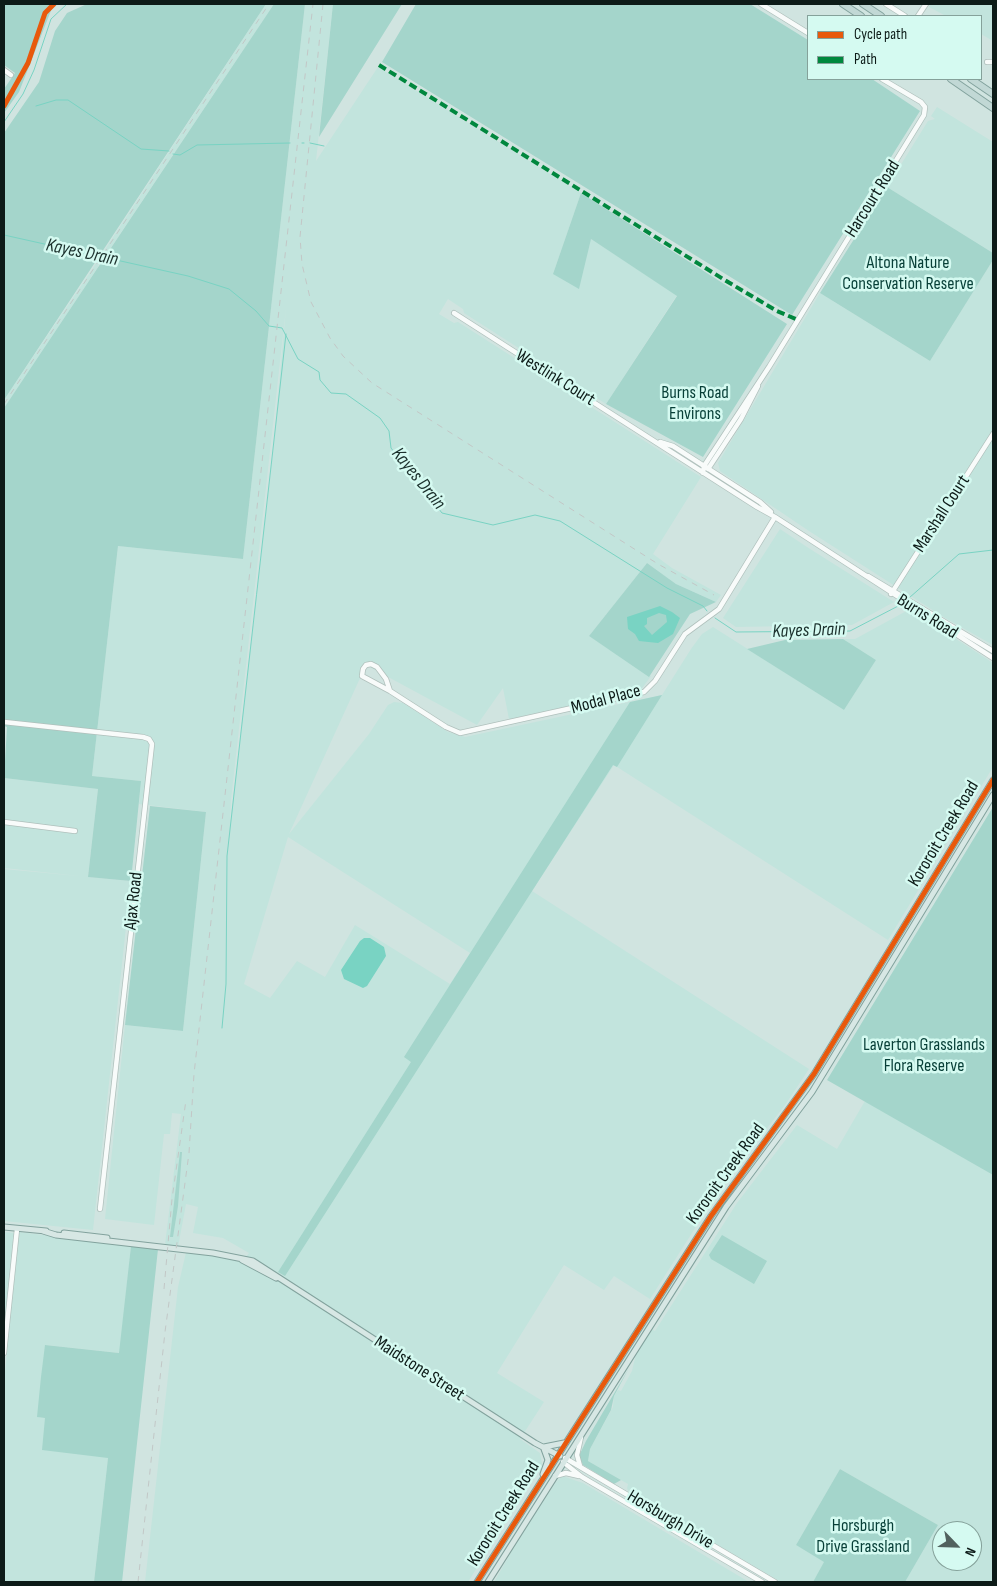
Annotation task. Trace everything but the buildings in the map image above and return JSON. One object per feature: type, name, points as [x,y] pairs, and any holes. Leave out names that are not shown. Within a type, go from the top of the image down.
[{"type":"highway","points":[[843,4],[860,15]]},
{"type":"highway","points":[[863,4],[880,15]]},
{"type":"highway","points":[[952,80],[993,108]]},
{"type":"highway","points":[[972,80],[993,93]]},
{"type":"main road","name":"Kororoit Creek Road","points":[[477,1582],[724,1196],[785,1117],[819,1066],[993,780]]},
{"type":"main road","points":[[984,796],[992,797]]},
{"type":"main road","name":"Kororoit Creek Road","points":[[488,1582],[553,1476],[731,1200],[796,1116],[826,1070],[992,797]]},
{"type":"main road","points":[[940,866],[947,871]]},
{"type":"main road","points":[[819,1066],[826,1070]]},
{"type":"main road","name":"Maidstone Street","points":[[4,1227],[226,1255],[245,1261],[281,1280],[564,1460]]},
{"type":"main road","points":[[689,1250],[696,1254]]},
{"type":"main road","points":[[634,1336],[640,1341]]},
{"type":"main road","points":[[537,1488],[548,1460],[543,1448],[565,1443]]},
{"type":"street","points":[[762,4],[807,32]]},
{"type":"street","points":[[886,4],[902,15]]},
{"type":"street","points":[[919,15],[926,4]]},
{"type":"street","points":[[987,62],[993,62]]},
{"type":"street","points":[[4,70],[11,75]]},
{"type":"street","name":"Harcourt Road","points":[[703,473],[704,466],[769,367],[920,124],[925,108],[920,102],[884,80]]},
{"type":"street","name":"Westlink Court","points":[[454,314],[656,441],[703,473]]},
{"type":"street","name":"Harcourt Road","points":[[703,473],[709,469],[741,419],[769,367]]},
{"type":"street","name":"Marshall Court","points":[[892,592],[993,434]]},
{"type":"street","name":"Westlink Court","points":[[656,441],[673,446],[704,466]]},
{"type":"street","name":"Burns Road","points":[[704,466],[760,502],[775,516]]},
{"type":"street","name":"Burns Road","points":[[703,473],[775,516],[993,658]]},
{"type":"street","name":"Modal Place","points":[[390,691],[386,679],[377,667],[371,664],[366,665],[362,676],[390,691],[446,727],[460,733],[644,692],[655,681],[686,634],[721,606],[775,516]]},
{"type":"street","name":"Burns Road","points":[[961,636],[993,651]]},
{"type":"street","points":[[358,682],[362,676]]},
{"type":"street","name":"Ajax Road","points":[[4,722],[143,737],[149,739],[152,744],[100,1208]]},
{"type":"street","points":[[4,822],[75,831]]},
{"type":"street","points":[[4,1352],[17,1228]]},
{"type":"street","points":[[582,1468],[577,1455],[584,1429]]},
{"type":"street","name":"Horsburgh Drive","points":[[564,1460],[582,1468],[771,1582]]},
{"type":"street","name":"Horsburgh Drive","points":[[564,1460],[582,1477],[762,1582]]},
{"type":"street","points":[[553,1476],[566,1473],[582,1477]]},
{"type":"street","points":[[616,1497],[620,1491]]},
{"type":"street","points":[[675,1531],[678,1526]]},
{"type":"shaded area","points":[[266,4],[274,4],[110,249],[104,255],[102,254]]},
{"type":"shaded area","points":[[305,4],[333,4],[316,161],[378,67],[581,193],[553,274],[591,239],[677,295],[606,404],[464,313],[463,309],[448,299],[439,314],[454,323],[458,322],[701,477],[653,554],[672,568],[721,595],[716,602],[676,584],[647,563],[589,636],[651,676],[640,691],[509,719],[503,688],[477,725],[366,665],[289,834],[369,734],[388,705],[394,702],[403,703],[448,732],[465,737],[662,695],[702,634],[713,627],[844,710],[876,660],[843,639],[855,639],[910,609],[993,663],[993,767],[888,940],[614,765],[532,891],[809,1069],[785,1105],[720,1189],[650,1299],[614,1276],[604,1290],[564,1265],[497,1373],[544,1402],[520,1439],[540,1453],[542,1464],[468,1582],[145,1582],[178,1287],[187,1248],[246,1257],[249,1253],[223,1238],[193,1233],[198,1207],[186,1204],[178,1247],[165,1245],[181,1114],[172,1113],[170,1134],[164,1134],[154,1225],[105,1219],[125,1025],[183,1031],[206,812],[139,804],[141,781],[92,776],[118,546],[243,559]],"holes":[[[286,308],[273,451],[230,825],[231,800]],[[288,837],[470,953],[450,984],[355,925],[325,977],[297,961],[270,998],[244,984]]]},
{"type":"shaded area","points":[[930,4],[993,4],[993,41],[982,35],[982,15],[944,15],[929,7]]},
{"type":"shaded area","points":[[937,107],[993,142],[993,253],[887,187],[928,121],[935,119],[931,116]]},
{"type":"shaded area","points":[[993,260],[993,645],[945,618],[809,531],[720,471],[718,463],[820,293],[930,361]]},
{"type":"shaded area","points":[[97,262],[99,263],[98,267],[4,408],[4,400]]},
{"type":"shaded area","points":[[780,529],[894,602],[852,625],[736,627],[723,618]]},
{"type":"shaded area","points":[[660,606],[680,618],[673,634],[658,643],[639,641],[635,634],[628,629],[627,617]],"holes":[[[659,613],[666,615],[667,622],[652,635],[644,626],[647,624],[647,618]]]},
{"type":"shaded area","points":[[4,778],[98,789],[88,877],[4,868]]},
{"type":"shaded area","points":[[4,869],[131,881],[93,1230],[4,1221]]},
{"type":"shaded area","points":[[364,938],[370,938],[384,947],[386,956],[367,986],[363,988],[344,979],[341,970]]},
{"type":"shaded area","points":[[865,1101],[993,1175],[993,1582],[905,1582],[932,1535],[932,1571],[982,1571],[982,1521],[932,1522],[840,1469],[796,1545],[825,1562],[813,1582],[781,1582],[629,1493],[628,1484],[588,1461],[590,1449],[613,1407],[614,1396],[618,1390],[621,1391],[632,1371],[636,1354],[651,1329],[655,1331],[737,1203],[797,1125],[837,1149]]},
{"type":"shaded area","points":[[4,1232],[14,1233],[4,1327]]},
{"type":"shaded area","points":[[19,1232],[131,1246],[120,1353],[46,1345],[38,1417],[45,1418],[108,1458],[94,1582],[4,1582],[4,1382]]},
{"type":"shaded area","points":[[562,1476],[583,1483],[749,1582],[494,1582],[516,1544],[556,1482]]},
{"type":"green space","points":[[4,4],[59,4],[52,8],[19,92],[4,113],[4,89],[15,73],[4,65]]},
{"type":"green space","points":[[87,4],[266,4],[4,400],[4,133],[39,82],[55,31],[67,13]]},
{"type":"green space","points":[[274,4],[305,4],[243,559],[118,546],[92,776],[141,781],[131,881],[88,877],[98,789],[4,778],[7,727],[4,726],[4,408]]},
{"type":"green space","points":[[333,4],[402,4],[319,137]]},
{"type":"green space","points":[[416,4],[750,4],[807,39],[807,80],[874,80],[920,111],[792,315],[382,62]]},
{"type":"green space","name":"Altona Nature Conservation Reserve","points":[[887,187],[993,253],[993,260],[930,361],[820,293]]},
{"type":"green space","name":"Burns Road Environs","points":[[581,193],[787,324],[703,457],[606,404],[677,296],[591,239],[579,289],[553,274]]},
{"type":"green space","points":[[647,563],[676,584],[716,602],[690,614],[649,677],[589,636]]},
{"type":"green space","points":[[843,639],[876,660],[844,710],[747,649],[785,640]]},
{"type":"green space","points":[[662,695],[617,767],[613,765],[285,1276],[278,1272],[411,1062],[404,1057],[630,702]]},
{"type":"green space","points":[[150,806],[206,812],[183,1031],[125,1025]]},
{"type":"green space","name":"Laverton Grasslands Flora Reserve","points":[[993,807],[993,1175],[827,1080]]},
{"type":"green space","points":[[180,1152],[182,1152],[178,1206],[173,1237],[170,1237]]},
{"type":"green space","points":[[722,1235],[767,1261],[754,1284],[711,1259],[709,1255]]},
{"type":"green space","points":[[131,1246],[158,1249],[122,1582],[94,1582],[108,1458],[42,1450],[45,1418],[37,1417],[41,1377],[45,1345],[119,1353]]},
{"type":"green space","points":[[629,1368],[614,1396],[611,1410],[590,1449],[588,1461],[621,1480],[614,1484],[583,1465],[579,1456]]},
{"type":"green space","name":"Horsburgh Drive Grassland","points":[[840,1469],[932,1522],[932,1535],[905,1582],[813,1582],[824,1562],[796,1545]]},
{"type":"waterway","points":[[4,122],[23,94],[34,70],[51,19],[67,4]]},
{"type":"waterway","points":[[36,106],[56,100],[68,100],[141,149],[169,151]]},
{"type":"waterway","points":[[173,154],[180,155],[197,145],[290,143]]},
{"type":"waterway","points":[[310,143],[324,146]]},
{"type":"waterway","name":"Kayes Drain","points":[[4,235],[188,276],[229,289],[256,311],[269,326],[282,328],[298,359],[319,372],[320,380],[331,393],[346,394],[380,418],[389,431],[391,448],[442,513],[493,525],[535,515],[560,521],[667,588],[703,606],[707,611]]},
{"type":"waterway","points":[[222,1028],[226,984],[227,856],[286,334]]},
{"type":"waterway","name":"Kayes Drain","points":[[909,598],[959,554],[993,550]]},
{"type":"waterway","name":"Kayes Drain","points":[[715,618],[736,632],[850,631],[902,604]]},
{"type":"railway","points":[[4,404],[269,4]]},
{"type":"railway","points":[[138,1582],[165,1332],[189,1153],[194,1074],[313,4]]},
{"type":"railway","points":[[323,4],[300,237],[302,264],[311,302],[330,338],[343,356],[372,383],[658,564],[714,595]]},
{"type":"railway","points":[[164,1289],[172,1199],[186,1100]]},
{"type":"marked path","points":[[379,65],[728,282],[777,311],[798,320]]},
{"type":"cycle path","points":[[4,106],[28,63],[45,13],[54,4]]},
{"type":"cycle path","points":[[477,1582],[711,1216],[814,1074],[993,780]]}]
